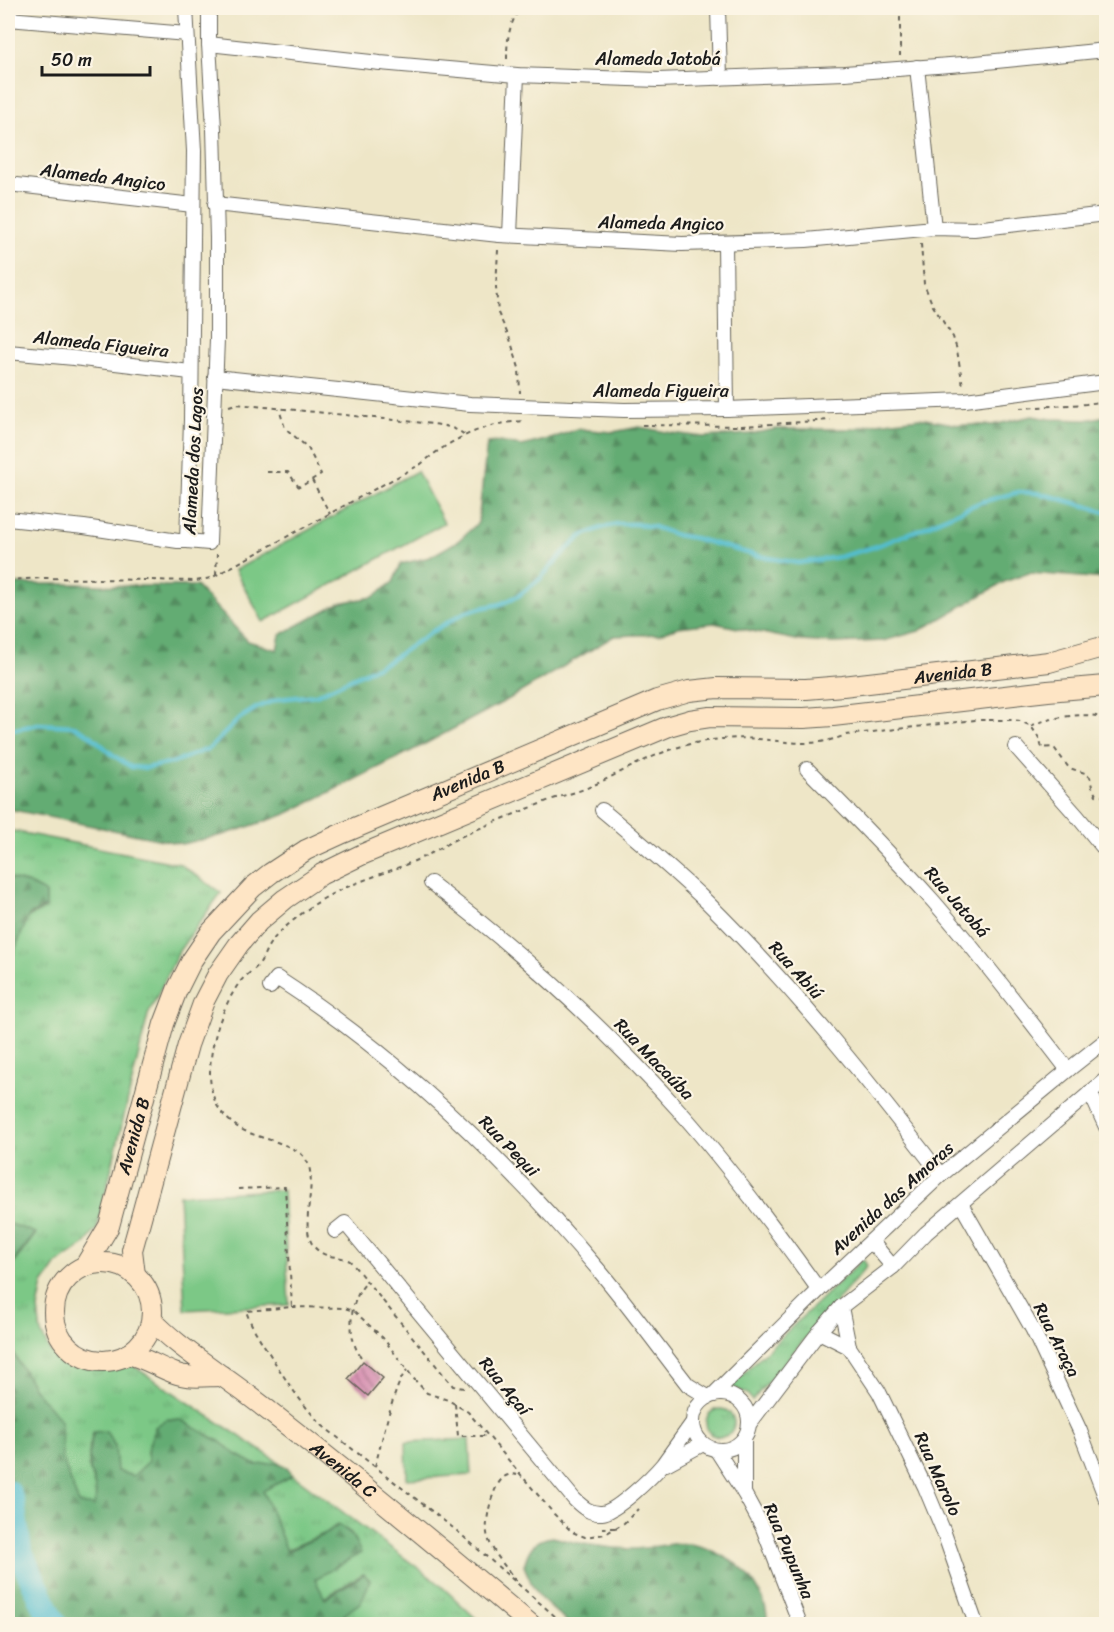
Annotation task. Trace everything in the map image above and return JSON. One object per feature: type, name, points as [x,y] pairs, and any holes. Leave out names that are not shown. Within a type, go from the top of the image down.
[{"type":"street","name":"Alameda dos Lagos","points":[[186,8],[194,151],[187,541],[209,543],[217,339],[217,238],[209,8]]},
{"type":"street","points":[[718,8],[720,78]]},
{"type":"street","points":[[8,19],[187,34]]},
{"type":"street","name":"Alameda Jatobá","points":[[209,44],[380,63],[512,74],[658,80],[845,73],[1107,50]]},
{"type":"street","points":[[917,68],[927,229]]},
{"type":"street","points":[[505,235],[512,74]]},
{"type":"street","points":[[192,85],[199,119],[207,128],[214,129]]},
{"type":"street","name":"Alameda Angico","points":[[8,184],[193,205]]},
{"type":"street","name":"Alameda Angico","points":[[215,204],[505,235],[682,244],[806,240],[927,229],[974,229],[1107,214]]},
{"type":"street","points":[[725,243],[727,410]]},
{"type":"street","points":[[193,292],[206,297],[214,306],[217,339]]},
{"type":"street","name":"Alameda Figueira","points":[[8,352],[190,372]]},
{"type":"street","name":"Alameda Figueira","points":[[215,377],[470,404],[624,410],[727,410],[965,400],[1107,381]]},
{"type":"street","points":[[190,420],[197,458],[200,462],[212,464]]},
{"type":"street","points":[[8,519],[187,541]]},
{"type":"street","name":"Avenida B","points":[[86,1266],[109,1227],[164,1024],[192,960],[211,932],[253,887],[306,850],[657,700],[682,693],[717,688],[795,689],[854,685],[1049,662],[1107,646]]},
{"type":"street","name":"Avenida B","points":[[135,1275],[132,1250],[188,1045],[204,1001],[218,974],[259,921],[285,899],[322,874],[361,855],[570,767],[669,726],[690,720],[732,717],[833,716],[1107,686]]},
{"type":"street","points":[[1048,691],[1107,694]]},
{"type":"street","points":[[1016,747],[1107,851]]},
{"type":"street","name":"Rua Jatobá","points":[[807,769],[934,902],[988,966],[1068,1070]]},
{"type":"street","name":"Rua Abiú","points":[[602,810],[706,902],[758,954],[852,1062],[941,1175]]},
{"type":"street","name":"Rua Macaúba","points":[[431,883],[502,939],[613,1041],[686,1118],[749,1195],[819,1290]]},
{"type":"street","name":"Rua Pequi","points":[[270,987],[278,978],[313,1000],[393,1062],[473,1133],[589,1259],[688,1385],[711,1396]]},
{"type":"street","name":"Avenida das Amoras","points":[[711,1396],[941,1175],[1107,1040]]},
{"type":"street","points":[[750,1423],[745,1406],[731,1395],[722,1394],[711,1396],[699,1405],[693,1418],[694,1431],[703,1444],[717,1451],[732,1449],[744,1439],[750,1423],[819,1332],[841,1307],[893,1267],[926,1233],[1107,1079]]},
{"type":"street","points":[[1090,1092],[1107,1127]]},
{"type":"street","name":"Rua Araça","points":[[961,1204],[1033,1330],[1080,1431],[1107,1499]]},
{"type":"street","name":"Rua Açaí","points":[[335,1231],[345,1223],[582,1507],[590,1512],[610,1511],[620,1505],[661,1466],[693,1418]]},
{"type":"street","points":[[871,1241],[893,1267]]},
{"type":"street","points":[[94,1263],[111,1263],[135,1275],[141,1281],[152,1304],[152,1320],[144,1340],[128,1354],[111,1361],[93,1361],[69,1348],[59,1334],[54,1316],[56,1297],[71,1274],[94,1263]]},
{"type":"street","name":"Rua Marolo","points":[[841,1307],[849,1347],[879,1392],[925,1487],[943,1530],[976,1624]]},
{"type":"street","name":"Avenida C","points":[[152,1320],[162,1331],[292,1429],[439,1546],[530,1624]]},
{"type":"street","name":"Rua Marolo","points":[[819,1332],[849,1347]]},
{"type":"street","points":[[128,1354],[140,1357],[175,1374],[192,1377],[222,1376]]},
{"type":"street","name":"Rua Pequi","points":[[688,1385],[693,1418]]},
{"type":"street","name":"Rua Pupunha","points":[[744,1439],[744,1493]]},
{"type":"street","name":"Rua Açaí","points":[[661,1466],[703,1444]]},
{"type":"street","name":"Rua Pupunha","points":[[717,1451],[763,1528],[800,1624]]},
{"type":"path","points":[[512,74],[509,30],[520,8]]},
{"type":"path","points":[[900,8],[901,69]]},
{"type":"path","points":[[927,229],[924,284],[933,306],[953,337],[965,400]]},
{"type":"path","points":[[505,235],[496,287],[498,313],[510,339],[519,368],[519,405]]},
{"type":"path","points":[[1015,409],[1107,401]]},
{"type":"path","points":[[225,410],[236,404],[424,423],[447,426],[465,435]]},
{"type":"path","points":[[267,472],[288,472],[300,487],[321,476],[308,448],[285,428],[279,409]]},
{"type":"path","points":[[638,425],[742,426],[837,420]]},
{"type":"path","points":[[8,580],[45,578],[196,581],[216,576],[421,464],[437,451],[465,435],[494,424],[536,421]]},
{"type":"path","points":[[312,480],[330,514]]},
{"type":"path","points":[[216,576],[217,552]]},
{"type":"path","points":[[1031,726],[1050,719],[1092,715],[1100,717],[1107,731]]},
{"type":"path","points":[[470,1389],[453,1386],[350,1261],[320,1252],[313,1246],[308,1231],[310,1179],[306,1161],[301,1154],[284,1145],[244,1132],[221,1112],[212,1095],[210,1070],[212,1047],[220,1021],[238,984],[259,964],[274,938],[316,904],[329,897],[425,857],[458,838],[556,797],[591,786],[651,757],[688,744],[739,739],[818,743],[846,735],[975,720],[1020,721],[1031,726],[1040,738],[1042,748],[1055,749],[1069,768],[1085,773],[1089,777],[1096,795],[1107,797]]},
{"type":"path","points":[[238,1189],[285,1187],[292,1307]]},
{"type":"path","points":[[361,1357],[356,1351],[352,1336],[354,1311],[358,1295],[367,1282]]},
{"type":"path","points":[[564,1624],[457,1531],[323,1426],[308,1411],[289,1385],[249,1320],[246,1311],[292,1307],[344,1308],[354,1311],[382,1338],[427,1393],[468,1412],[567,1529],[579,1536],[598,1536],[616,1528],[639,1508]]},
{"type":"path","points":[[375,1466],[397,1390],[407,1370]]},
{"type":"path","points":[[455,1404],[458,1436],[487,1436]]},
{"type":"path","points":[[519,1585],[492,1547],[487,1527],[492,1498],[500,1480],[509,1474],[518,1475],[524,1479]]},
{"type":"path","points":[[594,1527],[616,1528]]},
{"type":"green space","points":[[1032,416],[1086,420],[1106,416],[1106,579],[1029,573],[1004,582],[919,631],[883,641],[834,643],[801,641],[714,623],[678,627],[659,634],[614,636],[509,699],[284,815],[223,835],[182,844],[8,809],[8,584],[196,586],[248,641],[277,650],[280,635],[339,603],[373,597],[393,582],[401,564],[430,557],[458,541],[478,523],[487,443],[500,442],[522,446],[577,429],[613,432],[639,427],[704,437],[750,434],[776,429],[852,429],[877,423],[919,418],[959,425],[993,425]]},
{"type":"green space","points":[[417,471],[444,523],[263,622],[235,570]]},
{"type":"green space","points":[[8,830],[180,864],[221,893],[179,951],[148,1015],[97,1229],[83,1246],[57,1264],[43,1284],[38,1309],[41,1333],[51,1353],[65,1362],[98,1369],[132,1365],[286,1467],[274,1464],[256,1467],[155,1429],[147,1453],[149,1463],[132,1478],[117,1472],[93,1433],[89,1448],[89,1467],[97,1495],[94,1508],[79,1506],[35,1392],[8,1346],[8,1267],[13,1264],[35,1235],[8,1225],[8,967],[28,917],[45,909],[46,895],[8,880]]},
{"type":"green space","points":[[8,878],[27,883],[46,893],[46,907],[29,915],[8,966]]},
{"type":"green space","points":[[283,1190],[289,1305],[185,1310],[179,1195]]},
{"type":"green space","points":[[8,1223],[36,1233],[8,1265]]},
{"type":"green space","points":[[863,1259],[867,1266],[752,1401],[748,1394],[730,1386]]},
{"type":"green space","points":[[8,1344],[35,1390],[61,1420],[62,1457],[79,1504],[94,1506],[96,1490],[89,1458],[94,1432],[106,1431],[115,1446],[117,1471],[133,1476],[149,1461],[147,1451],[155,1427],[167,1419],[181,1420],[256,1465],[275,1463],[286,1467],[293,1475],[263,1491],[287,1551],[339,1525],[351,1534],[361,1553],[315,1579],[325,1599],[364,1574],[370,1581],[361,1602],[345,1614],[338,1624],[8,1624]]},
{"type":"green space","points":[[720,1409],[730,1413],[734,1423],[730,1433],[720,1437],[710,1433],[706,1423],[710,1413]]},
{"type":"green space","points":[[469,1439],[471,1475],[407,1479],[406,1442]]},
{"type":"green space","points":[[293,1475],[437,1582],[482,1624],[336,1624],[344,1613],[360,1601],[370,1580],[363,1574],[324,1598],[314,1578],[360,1552],[351,1533],[338,1524],[326,1533],[286,1550],[262,1490]]},
{"type":"green space","points":[[553,1537],[601,1547],[638,1549],[688,1544],[706,1548],[737,1565],[751,1579],[766,1609],[767,1624],[569,1624],[541,1599],[524,1566],[533,1546],[541,1540]]},
{"type":"building","points":[[363,1361],[383,1378],[368,1396],[348,1379]]},
{"type":"waterway","points":[[8,731],[38,724],[74,726],[90,735],[131,767],[145,768],[172,763],[210,748],[240,718],[258,707],[279,699],[316,695],[389,661],[464,613],[501,604],[518,596],[540,579],[582,536],[617,524],[654,527],[758,556],[798,563],[839,557],[874,547],[981,502],[1019,492],[1054,497],[1106,512]]},
{"type":"waterway","points":[[8,1493],[12,1503],[19,1551],[54,1624]]}]
